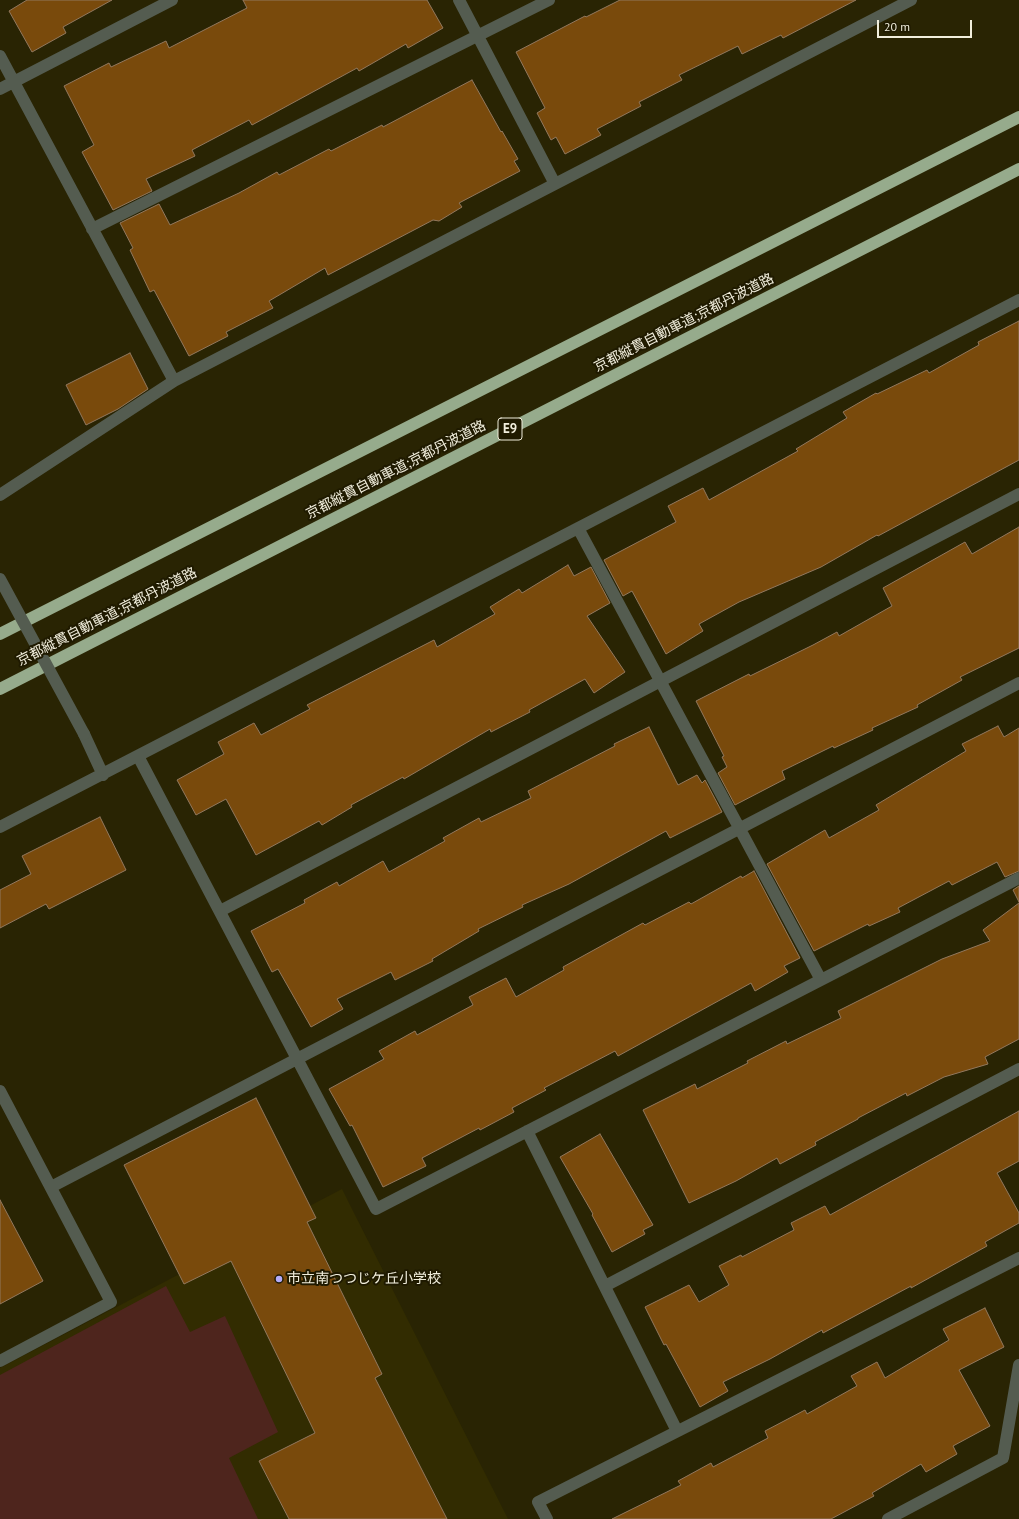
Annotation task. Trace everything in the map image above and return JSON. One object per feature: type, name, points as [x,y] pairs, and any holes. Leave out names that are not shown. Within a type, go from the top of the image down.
[{"type":"highway","points":[[0,634],[1019,117]]},
{"type":"highway","name":"京都縦貫自動車道;京都丹波道路","points":[[0,689],[1019,168]]},
{"type":"street","points":[[0,89],[172,0]]},
{"type":"street","points":[[459,0],[555,184]]},
{"type":"street","points":[[92,229],[478,37],[549,0]]},
{"type":"street","points":[[0,495],[174,381],[911,0]]},
{"type":"street","points":[[0,56],[174,381]]},
{"type":"street","points":[[0,828],[1019,300]]},
{"type":"street","points":[[220,911],[1019,494]]},
{"type":"street","points":[[578,528],[821,980]]},
{"type":"street","points":[[0,579],[84,734],[103,774]]},
{"type":"street","points":[[50,1187],[1019,683]]},
{"type":"street","points":[[138,756],[376,1209],[1019,878]]},
{"type":"street","points":[[604,1286],[1019,1069]]},
{"type":"street","points":[[0,1091],[111,1302],[0,1362]]},
{"type":"street","points":[[527,1131],[677,1431]]},
{"type":"street","points":[[547,1519],[538,1502],[1019,1258]]},
{"type":"street","points":[[888,1519],[1003,1458],[1019,1364]]},
{"type":"shaded area","name":"市立南つつじケ丘小学校","points":[[342,1189],[508,1519],[0,1519],[0,1368]]},
{"type":"shaded area","points":[[166,1286],[190,1332],[225,1316],[278,1432],[229,1458],[258,1519],[0,1519],[0,1375]]},
{"type":"building","points":[[27,0],[112,0],[63,27],[66,33],[32,52],[9,11]]},
{"type":"building","points":[[243,0],[427,0],[443,28],[408,48],[406,44],[359,71],[357,68],[252,125],[249,120],[192,150],[195,156],[146,179],[152,191],[113,210],[82,152],[94,145],[64,86],[109,63],[111,67],[166,41],[169,48],[247,8]]},
{"type":"building","points":[[620,0],[856,0],[783,38],[781,35],[742,54],[738,46],[679,75],[682,80],[639,102],[641,106],[597,129],[601,135],[565,154],[556,137],[551,140],[537,113],[545,108],[516,52],[585,16],[586,17]]},
{"type":"building","points":[[472,80],[518,159],[514,161],[520,171],[459,203],[462,207],[439,221],[433,220],[328,275],[325,268],[269,301],[273,308],[226,332],[228,336],[189,356],[154,290],[150,292],[130,250],[133,248],[120,223],[159,204],[170,225],[239,193],[277,172],[279,175],[329,149],[331,151],[382,125],[383,127]]},
{"type":"building","points":[[1019,321],[1019,460],[878,536],[877,535],[821,567],[739,602],[699,624],[703,631],[666,654],[632,591],[623,596],[604,560],[676,522],[668,506],[703,488],[709,500],[798,451],[796,449],[847,418],[843,412],[876,393],[877,394],[927,370],[929,373],[979,345],[978,342]]},
{"type":"building","points":[[130,353],[148,389],[118,409],[86,425],[66,385]]},
{"type":"building","points":[[1019,527],[1019,648],[960,677],[962,680],[917,705],[918,707],[872,728],[873,730],[834,748],[833,746],[782,771],[785,779],[735,805],[718,773],[727,767],[722,757],[724,756],[696,701],[749,674],[750,676],[837,632],[839,636],[892,606],[883,588],[965,542],[972,554]]},
{"type":"building","points":[[568,565],[574,576],[591,567],[610,603],[587,616],[625,672],[594,693],[585,679],[529,710],[530,712],[491,732],[490,729],[404,779],[403,777],[351,805],[352,807],[322,825],[319,821],[256,855],[226,799],[196,815],[177,780],[224,754],[218,742],[254,723],[261,735],[310,709],[307,705],[434,640],[437,647],[495,614],[490,607],[519,589],[522,593]]},
{"type":"building","points":[[998,726],[1004,737],[1019,728],[1019,871],[1005,877],[997,862],[952,885],[949,881],[898,908],[900,912],[869,926],[868,924],[814,951],[767,864],[825,830],[829,838],[879,810],[876,805],[966,751],[962,744]]},
{"type":"building","points":[[649,727],[678,785],[697,775],[702,783],[705,780],[722,812],[670,838],[666,831],[569,884],[522,905],[523,907],[478,929],[479,931],[432,959],[433,961],[395,980],[391,972],[337,999],[343,1009],[311,1027],[278,969],[272,972],[251,931],[305,903],[304,900],[337,882],[339,886],[383,861],[389,872],[445,841],[443,838],[479,818],[481,822],[531,798],[528,791],[615,746],[614,744]]},
{"type":"building","points":[[100,817],[126,870],[49,909],[46,904],[0,928],[0,890],[31,874],[22,856]]},
{"type":"building","points":[[754,871],[800,958],[784,966],[788,972],[755,991],[751,983],[618,1056],[615,1051],[544,1088],[546,1090],[512,1108],[514,1112],[480,1130],[479,1128],[422,1158],[426,1166],[383,1187],[352,1125],[350,1126],[329,1089],[384,1059],[379,1051],[415,1031],[417,1035],[473,1005],[469,997],[506,978],[516,997],[564,970],[563,967],[643,923],[645,925],[689,902],[691,904],[741,876],[742,878]]},
{"type":"building","points":[[1019,886],[1019,902],[1013,890]]},
{"type":"building","points":[[1019,903],[1019,1039],[985,1057],[988,1064],[944,1077],[907,1096],[906,1093],[815,1142],[816,1145],[780,1164],[777,1158],[736,1181],[689,1203],[643,1110],[695,1084],[697,1089],[748,1063],[747,1061],[786,1041],[787,1044],[841,1018],[838,1011],[942,959],[990,941],[983,930]]},
{"type":"building","points":[[256,1098],[316,1218],[307,1222],[382,1374],[375,1378],[447,1519],[289,1519],[259,1461],[315,1433],[231,1261],[184,1284],[124,1165]]},
{"type":"building","points":[[1019,1111],[1019,1161],[997,1173],[1019,1213],[1019,1223],[985,1242],[987,1246],[911,1288],[911,1286],[823,1333],[822,1330],[770,1359],[723,1382],[728,1391],[700,1407],[666,1344],[664,1345],[645,1307],[689,1285],[699,1302],[729,1285],[719,1266],[741,1255],[742,1257],[794,1230],[791,1223],[825,1206],[830,1215]]},
{"type":"building","points":[[600,1134],[653,1225],[643,1230],[645,1234],[612,1252],[592,1215],[593,1214],[560,1157]]},
{"type":"building","points":[[0,1200],[43,1281],[0,1304]]},
{"type":"building","points":[[985,1308],[1004,1347],[959,1370],[990,1426],[953,1446],[957,1454],[926,1472],[921,1464],[872,1493],[874,1496],[831,1519],[612,1519],[681,1485],[678,1481],[711,1463],[713,1467],[768,1438],[765,1431],[805,1410],[807,1414],[857,1386],[851,1376],[877,1362],[885,1378],[949,1340],[943,1329]]},
{"type":"place","name":"市立南つつじケ丘小学校","points":[[279,1279]]}]
